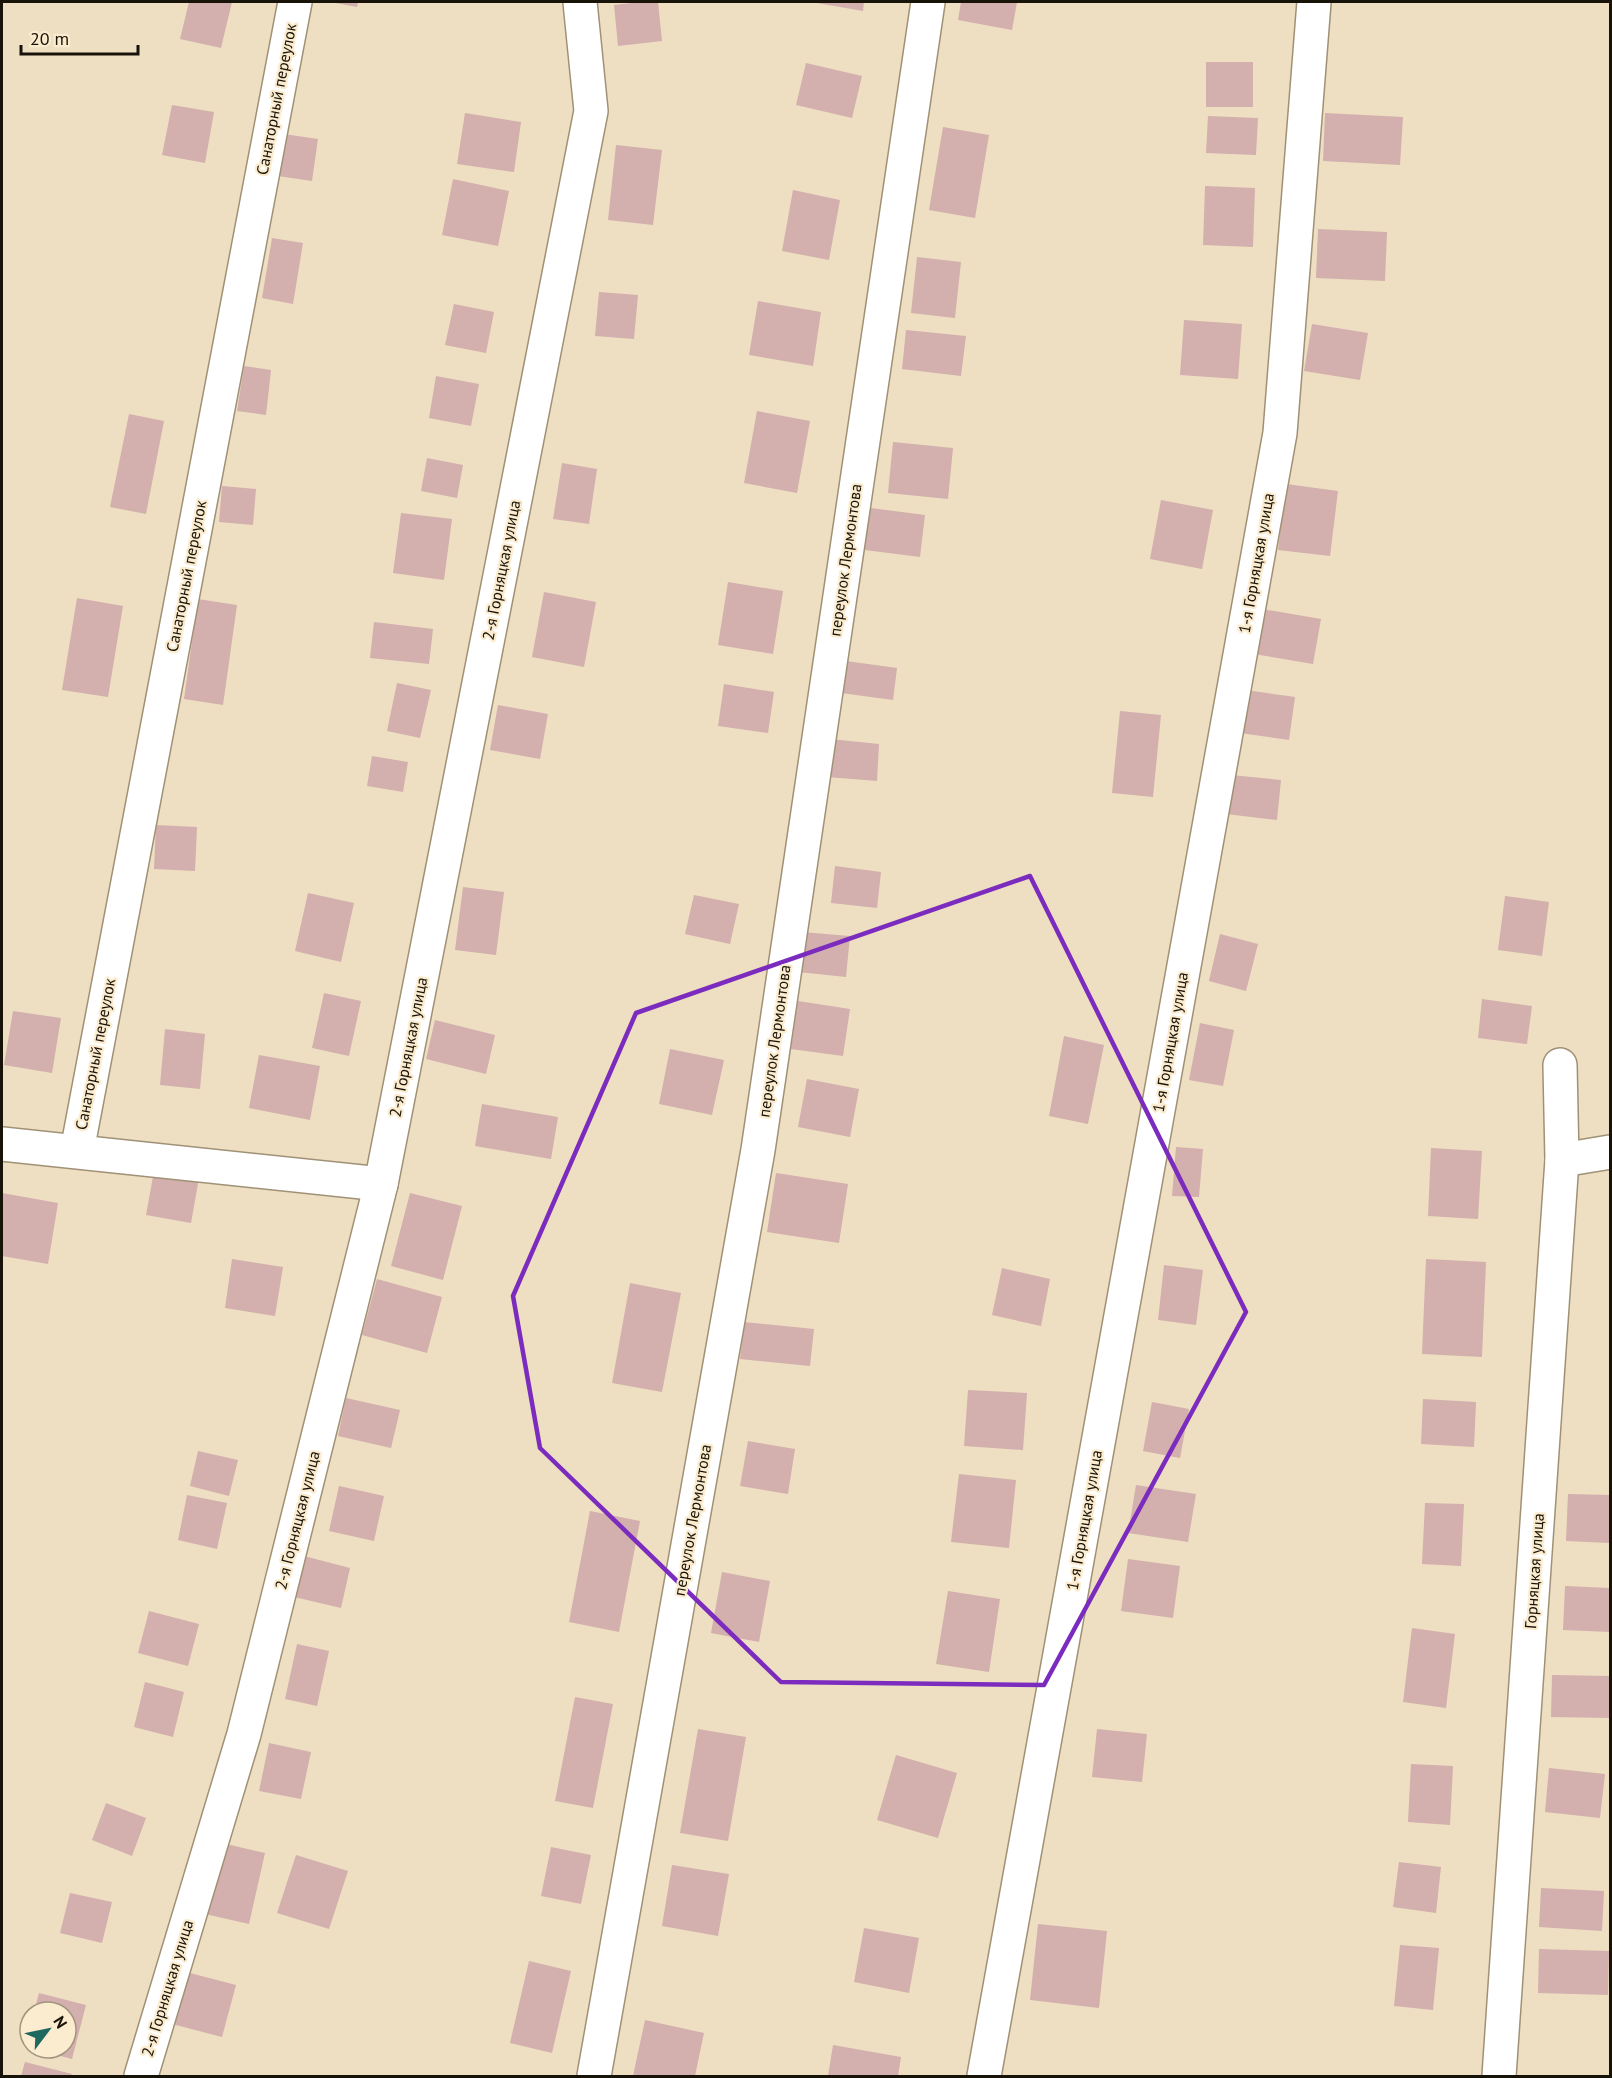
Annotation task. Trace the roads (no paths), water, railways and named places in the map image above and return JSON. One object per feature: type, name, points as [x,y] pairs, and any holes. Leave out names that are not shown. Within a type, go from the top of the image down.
[{"type":"street","name":"Санаторный переулок","points":[[77,1151],[295,2]]},
{"type":"street","name":"2-я Горняцкая улица","points":[[141,2076],[243,1734],[381,1184],[591,111],[580,2]]},
{"type":"street","name":"переулок Лермонтова","points":[[594,2076],[758,1150],[928,2]]},
{"type":"street","name":"1-я Горняцкая улица","points":[[984,2076],[1280,433],[1314,2]]},
{"type":"street","name":"Горняцкая улица","points":[[1500,2076],[1562,1160],[1560,1065]]},
{"type":"street","points":[[2,1144],[381,1184]]},
{"type":"street","points":[[1562,1160],[1611,1152]]}]
